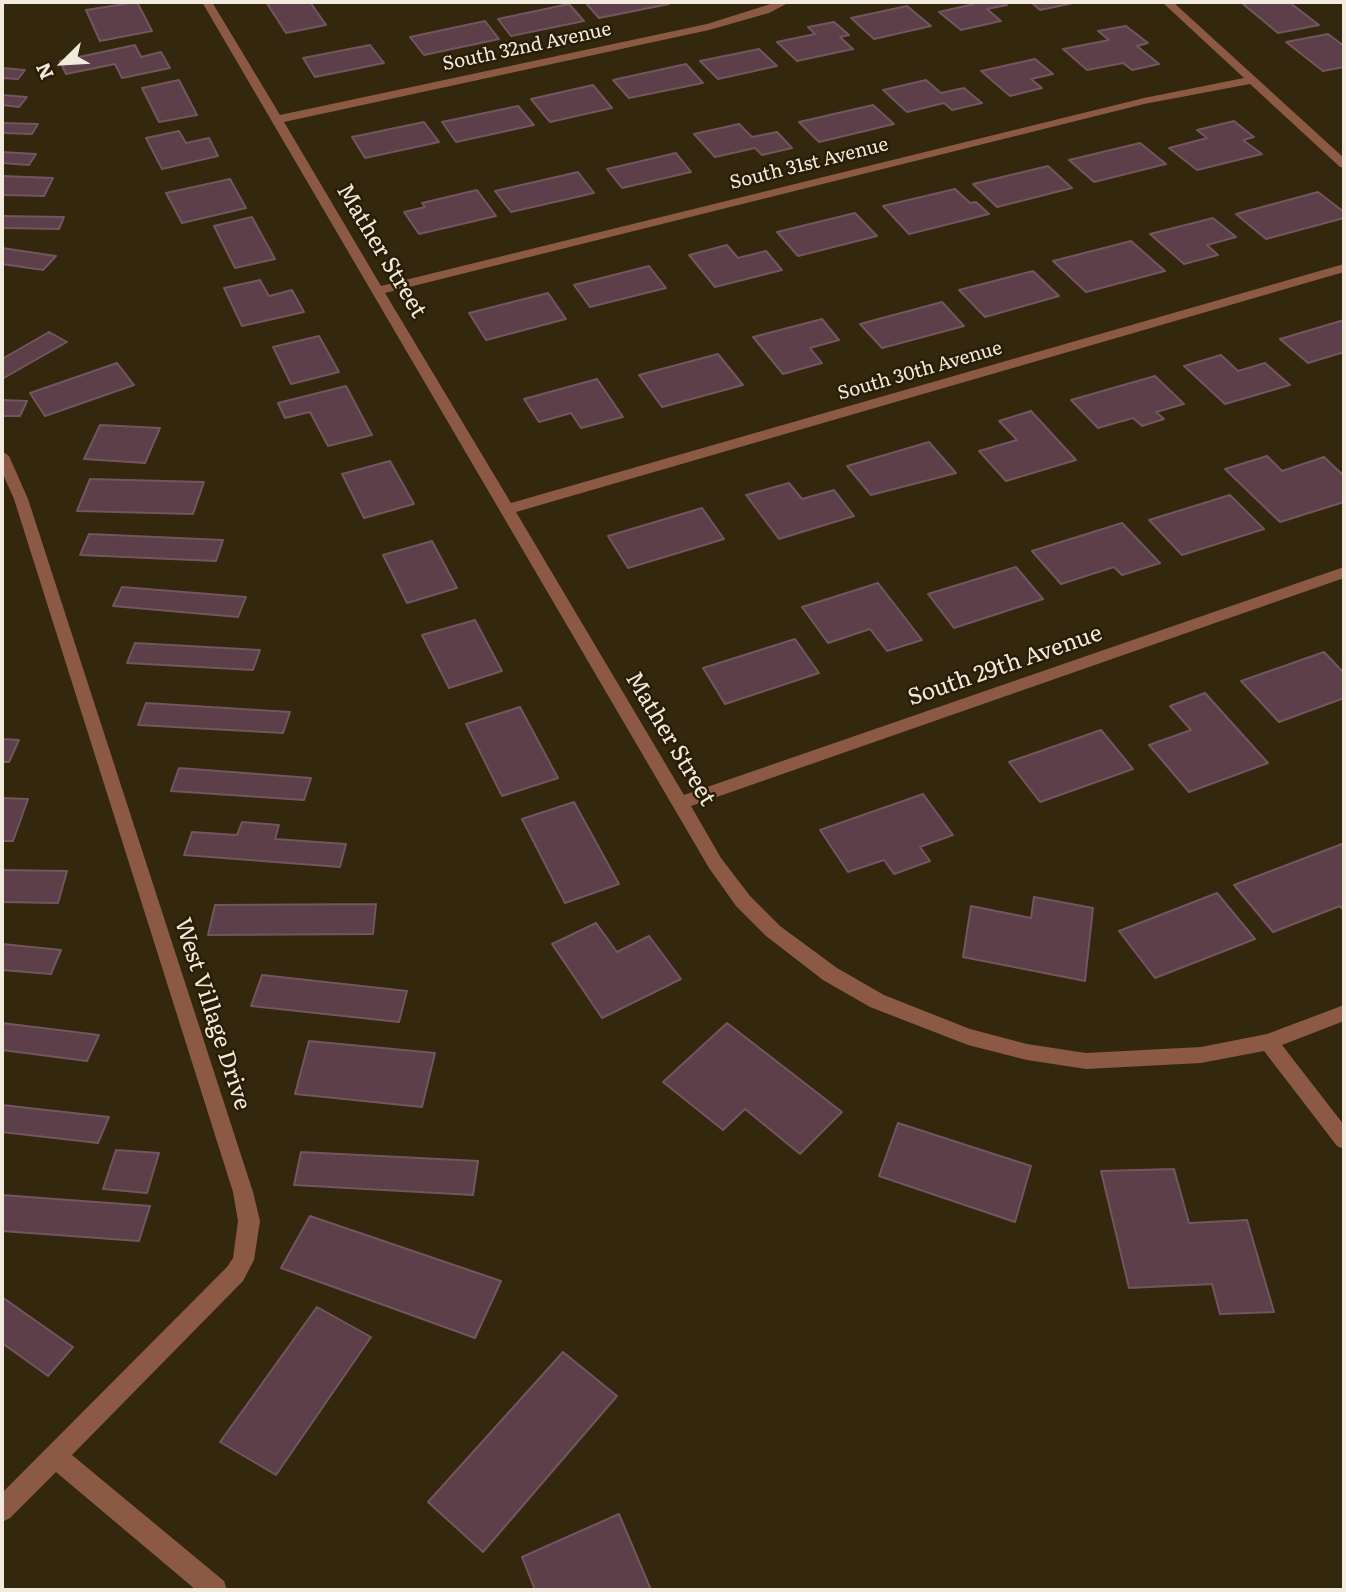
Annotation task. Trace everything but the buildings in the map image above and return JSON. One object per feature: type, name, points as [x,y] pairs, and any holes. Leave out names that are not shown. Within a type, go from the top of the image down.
[{"type":"street","name":"Mather Street","points":[[207,2],[715,863],[743,901],[773,931],[830,974],[913,1017],[1003,1046],[1086,1061],[1201,1055],[1268,1042],[1344,1013]]},
{"type":"street","name":"South 32nd Avenue","points":[[275,120],[709,27],[765,11],[785,2]]},
{"type":"street","points":[[1167,2],[1344,164]]},
{"type":"street","name":"South 31st Avenue","points":[[377,290],[1144,101],[1253,80]]},
{"type":"street","name":"South 30th Avenue","points":[[505,510],[1344,268]]},
{"type":"street","name":"West Village Drive","points":[[2,456],[21,499],[243,1192],[248,1221],[243,1260],[235,1275],[2,1510]]},
{"type":"street","name":"South 29th Avenue","points":[[681,803],[1344,572]]},
{"type":"street","points":[[1268,1042],[1344,1140]]},
{"type":"street","points":[[54,1455],[215,1590]]}]
